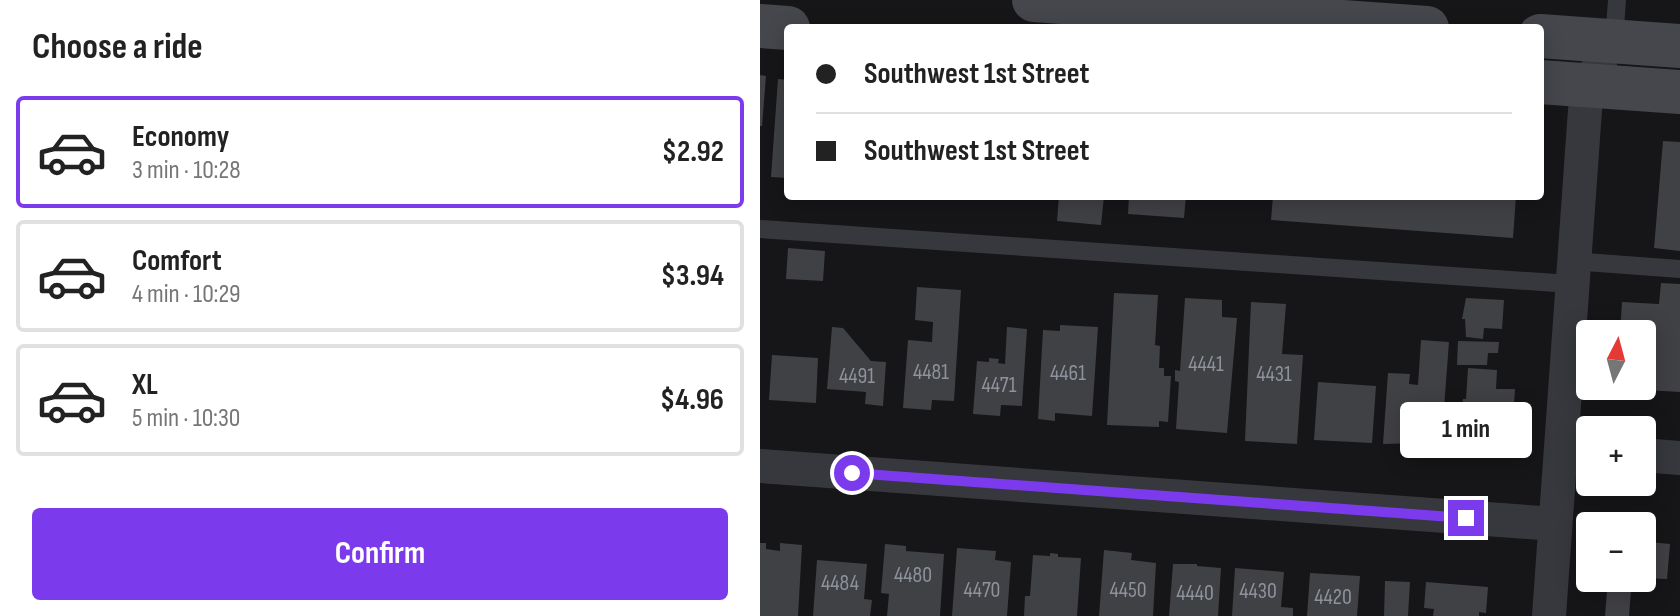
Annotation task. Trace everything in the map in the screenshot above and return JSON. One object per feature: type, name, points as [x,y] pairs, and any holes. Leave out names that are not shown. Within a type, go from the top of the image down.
[{"type":"main road","points":[[1034,0],[1350,17],[1399,24]]},
{"type":"main road","points":[[1544,35],[1616,21],[1680,46]]},
{"type":"main road","points":[[760,26],[784,28]]},
{"type":"main road","points":[[1544,82],[1680,92]]},
{"type":"street","points":[[1549,616],[1555,524],[1575,450],[1572,273],[1587,85],[1616,21]]},
{"type":"street","points":[[1656,456],[1680,458]]},
{"type":"street","points":[[760,466],[1555,524]]},
{"type":"lane","points":[[760,229],[1572,273],[1680,269]]},
{"type":"building","points":[[760,75],[766,76],[762,126],[760,126]]},
{"type":"building","points":[[778,79],[784,80],[784,178],[771,177]]},
{"type":"building","points":[[1663,141],[1680,142],[1680,251],[1654,248]]},
{"type":"building","points":[[1059,200],[1104,200],[1101,225],[1057,221]]},
{"type":"building","points":[[1129,200],[1186,200],[1184,218],[1128,214]]},
{"type":"building","points":[[1273,200],[1516,200],[1513,238],[1271,220]]},
{"type":"building","points":[[788,248],[825,251],[823,281],[786,279]]},
{"type":"building","points":[[1661,283],[1680,284],[1680,392],[1656,391],[1656,320],[1621,320],[1622,302],[1659,304]]},
{"type":"building","points":[[917,287],[961,290],[954,401],[932,400],[931,410],[903,408],[908,340],[932,342],[933,322],[915,320]]},
{"type":"building","points":[[1114,293],[1158,295],[1155,345],[1160,346],[1159,368],[1164,368],[1164,376],[1171,376],[1168,422],[1159,421],[1159,427],[1107,425]]},
{"type":"building","points":[[1185,298],[1222,300],[1222,317],[1237,318],[1227,433],[1176,429],[1179,382],[1175,381],[1175,370],[1180,371]]},
{"type":"building","points":[[1466,298],[1504,300],[1502,329],[1484,328],[1483,339],[1466,337],[1465,319],[1462,319]]},
{"type":"building","points":[[1251,302],[1286,304],[1282,354],[1303,355],[1297,444],[1245,441]]},
{"type":"building","points":[[1060,325],[1098,327],[1092,416],[1055,413],[1055,421],[1038,419],[1043,330],[1060,331]]},
{"type":"building","points":[[832,327],[843,328],[871,361],[886,362],[883,406],[865,404],[866,392],[827,389]]},
{"type":"building","points":[[1007,327],[1027,329],[1022,406],[1001,405],[1000,416],[973,414],[977,361],[999,359],[998,363],[1005,364]]},
{"type":"building","points":[[1421,340],[1449,342],[1441,448],[1417,446],[1417,443],[1383,444],[1388,373],[1410,374],[1409,384],[1418,385]]},
{"type":"building","points":[[1458,341],[1499,342],[1498,353],[1488,353],[1487,365],[1457,365]]},
{"type":"building","points":[[772,355],[818,358],[816,403],[769,400]]},
{"type":"building","points":[[1468,368],[1497,370],[1496,389],[1515,389],[1511,452],[1462,448],[1465,405],[1462,405],[1463,399],[1466,399]]},
{"type":"building","points":[[1318,382],[1376,386],[1372,443],[1314,440]]},
{"type":"building","points":[[760,543],[766,543],[766,549],[780,551],[780,543],[802,545],[798,616],[760,616]]},
{"type":"building","points":[[1656,543],[1670,544],[1667,579],[1656,579]]},
{"type":"building","points":[[885,544],[906,546],[906,551],[944,554],[940,616],[887,616],[889,594],[881,593]]},
{"type":"building","points":[[957,548],[996,551],[995,560],[1011,562],[1007,616],[952,616]]},
{"type":"building","points":[[1104,550],[1132,553],[1131,560],[1156,563],[1153,616],[1099,616]]},
{"type":"building","points":[[1050,553],[1058,554],[1058,557],[1081,558],[1077,616],[1024,616],[1025,596],[1030,596],[1033,555],[1050,556]]},
{"type":"building","points":[[817,560],[867,564],[864,599],[872,600],[870,616],[813,616]]},
{"type":"building","points":[[1173,564],[1221,568],[1218,616],[1169,616]]},
{"type":"building","points":[[1235,568],[1284,572],[1281,607],[1293,608],[1293,616],[1232,616]]},
{"type":"building","points":[[1310,573],[1360,576],[1357,616],[1307,616]]},
{"type":"building","points":[[1385,581],[1410,582],[1408,616],[1384,616]]},
{"type":"building","points":[[1426,582],[1488,587],[1486,613],[1479,612],[1479,616],[1433,616],[1434,609],[1424,608]]},
{"type":"building","points":[[1607,592],[1631,592],[1629,616],[1605,616]]},
{"type":"route","points":[[852,473],[1466,518]]}]
